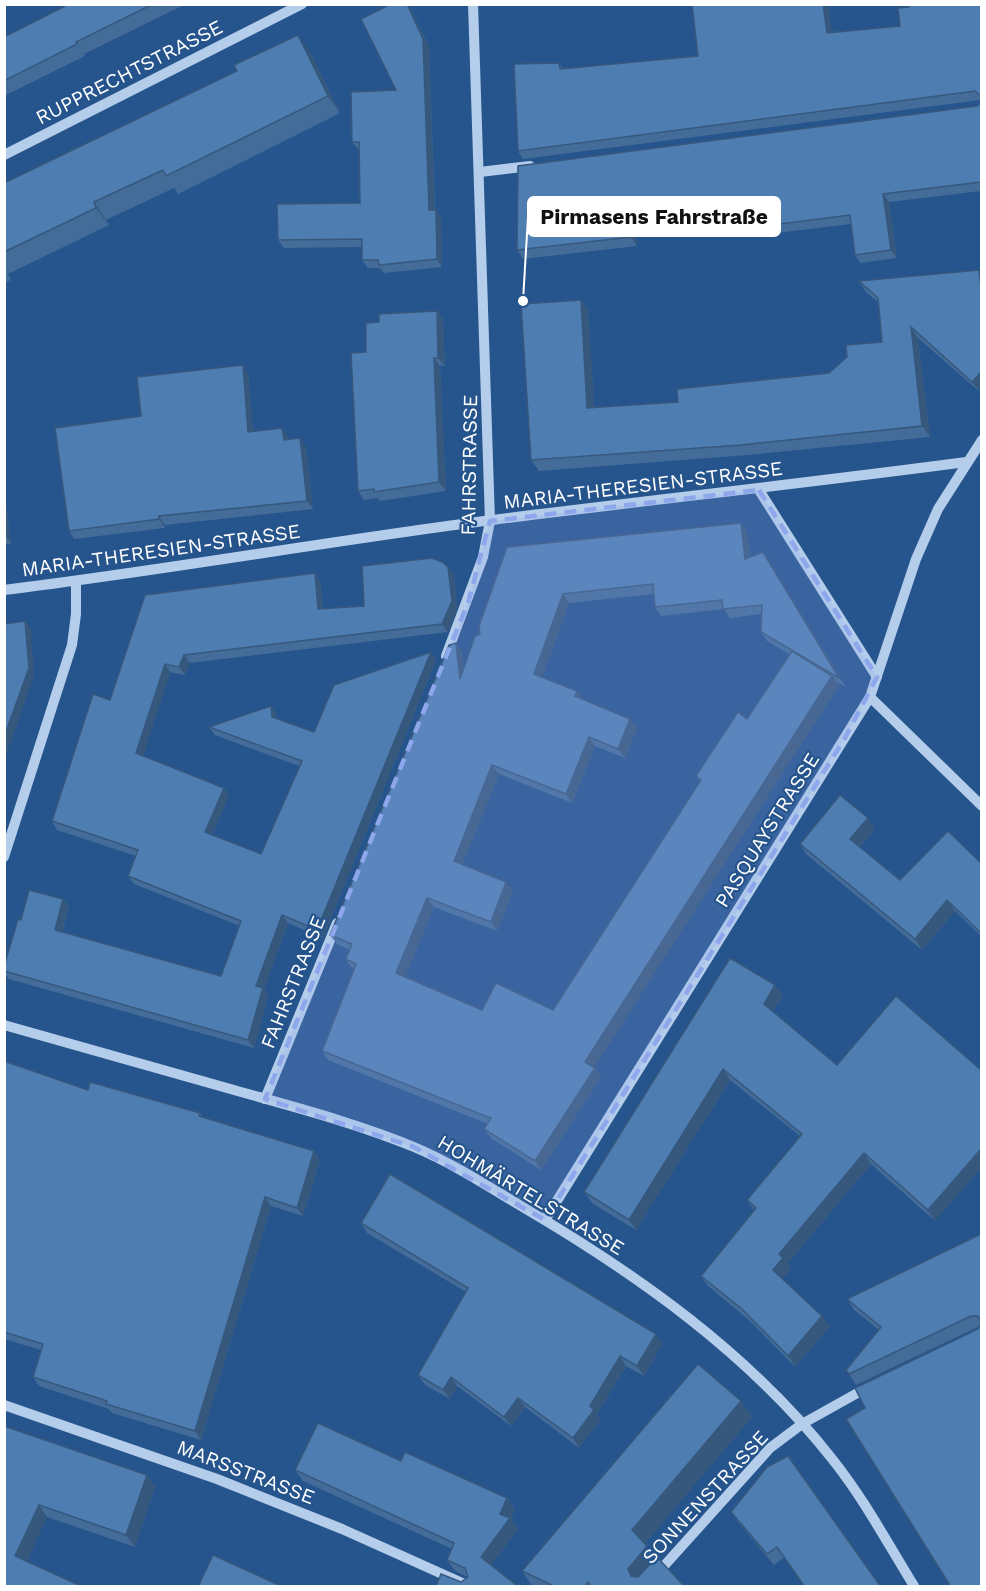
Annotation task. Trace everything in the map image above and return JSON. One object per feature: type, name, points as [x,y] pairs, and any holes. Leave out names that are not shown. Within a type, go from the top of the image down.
[{"type":"street","name":"RUPPRECHTSTRASSE","points":[[4,155],[302,4]]},
{"type":"street","name":"FAHRSTRASSE","points":[[441,669],[483,557],[490,520],[473,4]]},
{"type":"street","points":[[480,172],[538,165]]},
{"type":"street","name":"PASQUAYSTRASSE","points":[[545,1220],[870,697],[916,559],[938,509],[981,440]]},
{"type":"street","name":"MARIA-THERESIEN-STRASSE","points":[[4,590],[76,582],[490,520],[759,490],[966,462]]},
{"type":"street","points":[[759,490],[877,677]]},
{"type":"street","points":[[4,857],[72,645],[76,614],[76,582]]},
{"type":"street","points":[[870,697],[981,807]]},
{"type":"street","name":"FAHRSTRASSE","points":[[265,1099],[342,911]]},
{"type":"street","name":"HOHMÄRTELSTRASSE","points":[[4,1026],[265,1099],[414,1147],[454,1167],[545,1220],[619,1268],[691,1320],[774,1391],[853,1487],[914,1587]]},
{"type":"street","name":"SONNENSTRASSE","points":[[646,1587],[770,1448],[802,1424],[877,1383]]},
{"type":"street","name":"MARSSTRASSE","points":[[4,1405],[260,1496],[342,1529],[469,1587]]},
{"type":"highlighted area","points":[[759,490],[877,677],[845,738],[545,1220],[414,1147],[265,1099],[468,603],[490,521]]},
{"type":"building","points":[[69,4],[153,4],[4,81],[4,37]]},
{"type":"building","points":[[391,4],[407,4],[423,39],[429,210],[436,210],[437,259],[379,265],[378,260],[362,260],[362,239],[278,240],[277,204],[360,203],[359,142],[352,142],[351,92],[396,90],[361,19]]},
{"type":"building","points":[[692,4],[823,4],[827,33],[900,26],[898,8],[909,7],[909,4],[981,4],[981,96],[975,91],[518,151],[514,64],[559,63],[560,69],[698,56]]},
{"type":"building","points":[[298,35],[328,96],[166,176],[163,170],[94,202],[96,208],[4,252],[4,183],[237,71],[234,65]]},
{"type":"building","points":[[981,103],[981,182],[883,194],[891,250],[855,255],[850,215],[771,225],[769,209],[630,227],[631,237],[517,250],[518,166],[977,106]]},
{"type":"building","points":[[979,270],[980,281],[981,279],[981,372],[972,382],[911,327],[922,426],[741,445],[531,460],[521,304],[581,300],[587,408],[678,402],[677,389],[829,373],[847,357],[846,345],[882,342],[878,298],[859,281]]},
{"type":"building","points":[[437,311],[438,358],[434,358],[439,482],[374,492],[374,489],[358,491],[351,353],[366,352],[366,323],[379,322],[379,314]]},
{"type":"building","points":[[243,365],[248,432],[282,428],[284,440],[300,438],[307,501],[159,516],[159,519],[69,531],[55,428],[141,416],[137,377]]},
{"type":"building","points":[[741,523],[745,559],[763,552],[839,678],[761,632],[762,605],[723,609],[722,600],[655,607],[653,584],[563,594],[534,674],[577,691],[575,696],[630,719],[618,749],[589,737],[566,794],[492,765],[454,861],[506,882],[491,922],[427,898],[396,973],[482,1010],[496,983],[553,1010],[701,780],[696,776],[738,712],[747,719],[792,651],[832,676],[585,1062],[595,1068],[535,1161],[484,1129],[491,1118],[322,1051],[356,964],[346,959],[352,944],[330,935],[449,645],[456,643],[460,679],[475,636],[480,634],[479,626],[507,547]]},
{"type":"building","points":[[432,558],[448,567],[452,601],[442,624],[184,655],[179,667],[165,664],[136,753],[224,788],[205,832],[261,854],[302,761],[209,727],[271,706],[272,717],[314,732],[334,685],[431,652],[317,930],[282,915],[256,986],[263,988],[248,1040],[4,971],[18,919],[21,920],[29,890],[63,899],[55,930],[221,976],[241,921],[128,876],[138,850],[52,821],[93,694],[110,700],[145,595],[315,573],[318,609],[364,606],[362,566]]},
{"type":"building","points":[[25,621],[29,668],[4,737],[4,624]]},
{"type":"building","points":[[840,795],[868,818],[850,839],[900,880],[948,831],[981,863],[981,933],[947,900],[915,939],[800,844]]},
{"type":"building","points":[[730,958],[775,985],[764,1004],[837,1065],[896,996],[981,1070],[981,1149],[928,1210],[864,1153],[779,1254],[783,1258],[773,1270],[822,1316],[788,1356],[742,1309],[701,1276],[756,1208],[747,1200],[802,1134],[723,1069],[629,1220],[584,1192]]},
{"type":"building","points":[[4,1061],[88,1090],[90,1082],[200,1113],[199,1116],[314,1151],[297,1208],[265,1197],[195,1431],[106,1404],[107,1401],[33,1377],[43,1344],[4,1332]]},
{"type":"building","points":[[390,1174],[656,1334],[637,1366],[620,1356],[590,1406],[594,1410],[573,1438],[518,1398],[504,1417],[451,1377],[443,1390],[418,1375],[468,1288],[361,1223]]},
{"type":"building","points":[[981,1234],[981,1321],[978,1316],[971,1316],[849,1374],[846,1370],[881,1327],[847,1299]]},
{"type":"building","points":[[981,1323],[981,1587],[951,1587],[846,1419],[865,1408],[855,1388],[978,1329]]},
{"type":"building","points":[[698,1364],[741,1401],[632,1530],[647,1546],[628,1569],[631,1576],[638,1577],[657,1557],[685,1587],[591,1587],[588,1582],[584,1587],[556,1587],[522,1571]]},
{"type":"building","points":[[318,1423],[401,1461],[405,1452],[507,1498],[500,1514],[510,1518],[481,1557],[515,1584],[513,1587],[436,1587],[441,1574],[461,1582],[468,1577],[465,1568],[447,1560],[454,1543],[295,1470]]},
{"type":"building","points":[[4,1426],[147,1475],[126,1535],[39,1505],[15,1556],[83,1587],[4,1587]]},
{"type":"building","points":[[788,1456],[881,1587],[805,1587],[777,1547],[767,1554],[731,1512],[767,1467]]},
{"type":"building","points":[[213,1555],[283,1587],[198,1587]]},
{"type":"place","name":"Pirmasens Fahrstraße","points":[[523,301]]}]
